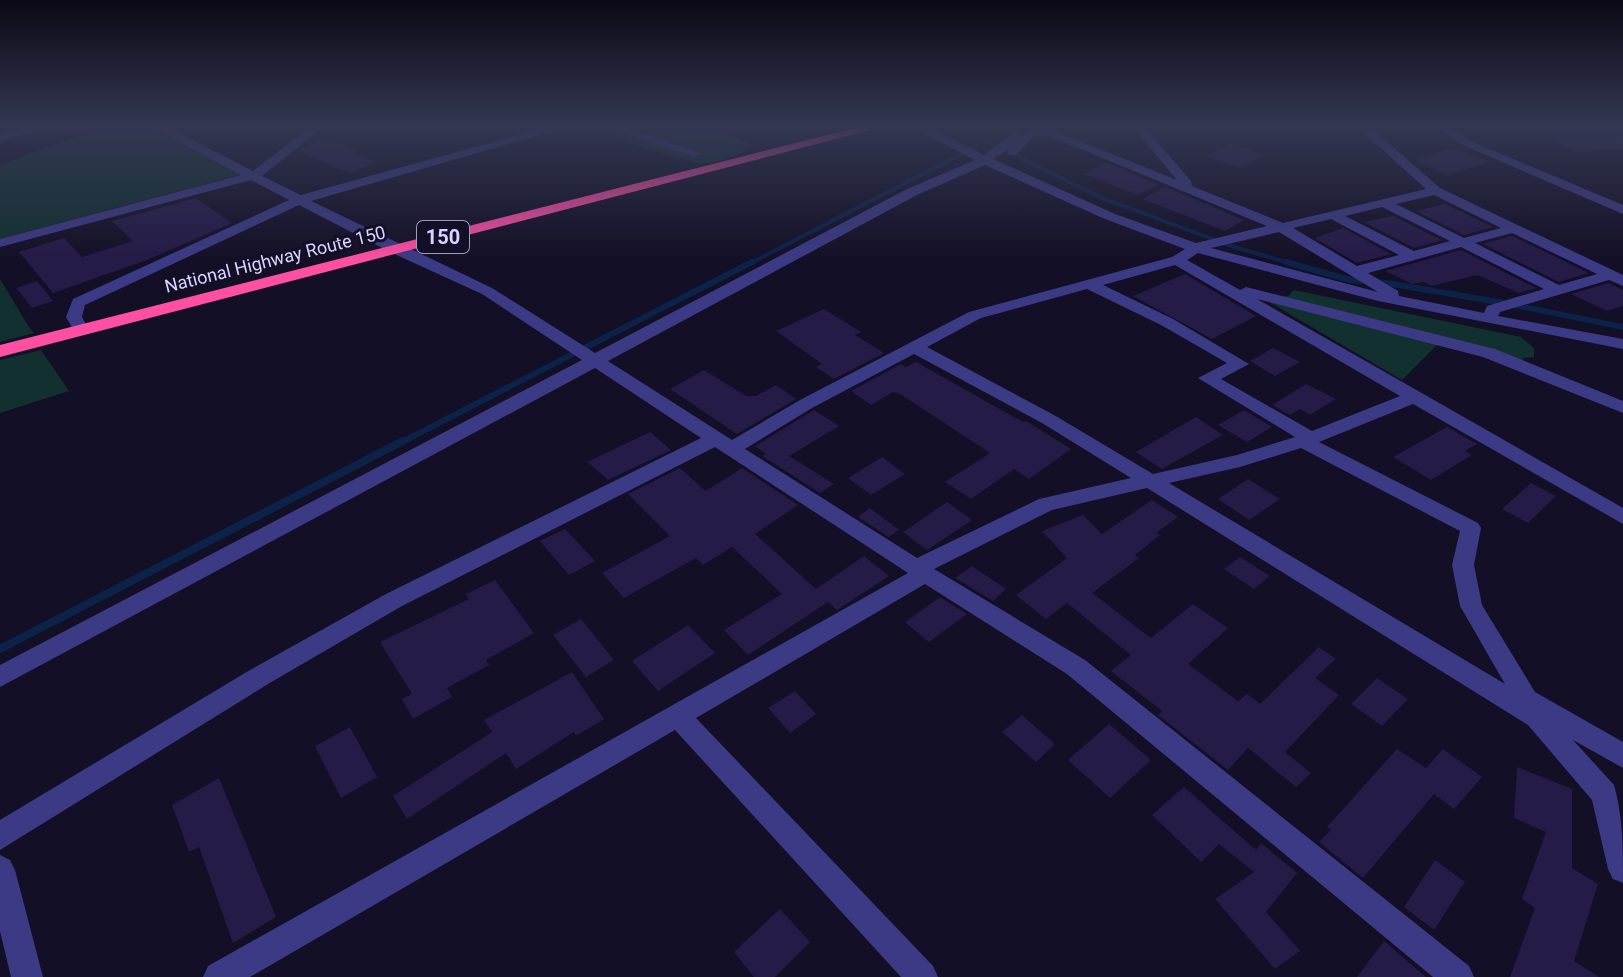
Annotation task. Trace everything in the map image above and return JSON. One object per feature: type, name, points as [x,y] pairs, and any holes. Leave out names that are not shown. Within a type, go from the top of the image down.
[{"type":"highway","name":"National Highway Route 150","points":[[0,351],[707,170]]},
{"type":"street","points":[[243,170],[395,249],[487,291],[920,571],[1076,667],[1458,977]]},
{"type":"street","points":[[0,243],[265,170]]},
{"type":"street","points":[[81,330],[74,317],[78,302],[299,200],[408,170]]},
{"type":"street","points":[[0,677],[958,170]]},
{"type":"street","points":[[1008,170],[1106,214],[1197,247],[1330,285],[1623,344]]},
{"type":"street","points":[[1140,170],[1281,227],[1387,289],[1400,301]]},
{"type":"street","points":[[1175,170],[1187,184],[1183,187]]},
{"type":"street","points":[[1411,170],[1435,191],[1616,278]]},
{"type":"street","points":[[1529,170],[1623,210]]},
{"type":"street","points":[[0,836],[259,677],[394,600],[723,444],[975,315],[1177,260],[1197,247],[1435,191]]},
{"type":"street","points":[[1384,203],[1557,290]]},
{"type":"street","points":[[1333,215],[1412,256]]},
{"type":"street","points":[[1357,271],[1511,229]]},
{"type":"street","points":[[1177,260],[1623,517]]},
{"type":"street","points":[[1489,319],[1493,309],[1508,304],[1616,278]]},
{"type":"street","points":[[1089,284],[1167,322],[1240,364],[1207,378],[1307,440],[1471,528],[1463,565],[1471,606],[1530,707],[1604,794],[1623,869]]},
{"type":"street","points":[[1230,290],[1254,293],[1489,353],[1623,407]]},
{"type":"street","points":[[913,346],[1048,419],[1147,482],[1530,707],[1623,756]]},
{"type":"street","points":[[219,977],[677,715],[920,571],[1046,504],[1240,461],[1307,440],[1415,397]]},
{"type":"street","points":[[677,715],[922,977]]},
{"type":"street","points":[[0,870],[27,977]]},
{"type":"green space","points":[[0,170],[234,170],[242,174],[0,239]]},
{"type":"green space","points":[[0,279],[29,327],[34,333],[0,342]]},
{"type":"green space","points":[[1294,290],[1521,337],[1534,348],[1534,357],[1524,358],[1520,363],[1441,341],[1402,380],[1254,293],[1273,298],[1288,296]]},
{"type":"green space","points":[[41,350],[69,391],[0,413],[0,360]]},
{"type":"building","points":[[1093,170],[1123,170],[1159,185],[1138,195],[1084,174]]},
{"type":"building","points":[[1435,170],[1465,170],[1447,175]]},
{"type":"building","points":[[1165,187],[1244,220],[1225,231],[1142,199]]},
{"type":"building","points":[[196,198],[232,223],[147,260],[53,293],[19,252],[64,238],[82,257],[133,241],[112,221]]},
{"type":"building","points":[[1445,204],[1493,227],[1464,235],[1416,211]]},
{"type":"building","points":[[1393,216],[1442,240],[1414,248],[1364,222]]},
{"type":"building","points":[[1343,228],[1391,254],[1357,263],[1315,238]]},
{"type":"building","points":[[1512,236],[1589,273],[1559,282],[1483,244]]},
{"type":"building","points":[[1461,250],[1536,288],[1519,293],[1477,275],[1431,286],[1424,282],[1412,284],[1385,271]]},
{"type":"building","points":[[1185,274],[1256,316],[1212,339],[1133,296]]},
{"type":"building","points":[[37,281],[53,301],[32,308],[16,288]]},
{"type":"building","points":[[1609,283],[1623,290],[1623,306],[1607,311],[1571,294]]},
{"type":"building","points":[[824,309],[861,332],[855,335],[884,353],[834,379],[816,367],[822,364],[776,331]]},
{"type":"building","points":[[1273,348],[1300,362],[1275,376],[1250,361]]},
{"type":"building","points":[[916,362],[1071,449],[1029,479],[1014,469],[971,499],[945,482],[990,453],[900,394],[893,392],[871,405],[851,391],[901,364],[906,367]]},
{"type":"building","points":[[704,370],[746,396],[756,396],[776,385],[796,399],[737,434],[670,389]]},
{"type":"building","points":[[1306,384],[1336,399],[1310,415],[1300,409],[1290,415],[1272,405]]},
{"type":"building","points":[[814,410],[839,426],[789,456],[834,484],[820,493],[762,456],[766,454],[755,446]]},
{"type":"building","points":[[1244,410],[1272,427],[1247,442],[1218,425]]},
{"type":"building","points":[[1196,417],[1223,435],[1162,469],[1136,452]]},
{"type":"building","points":[[1447,427],[1477,444],[1465,451],[1472,455],[1431,480],[1393,457]]},
{"type":"building","points":[[650,432],[671,450],[608,480],[587,462]]},
{"type":"building","points":[[882,457],[905,474],[871,495],[848,478]]},
{"type":"building","points":[[680,468],[706,491],[742,468],[798,505],[755,534],[816,589],[864,556],[889,576],[837,610],[828,602],[748,655],[724,630],[782,594],[732,547],[703,565],[696,558],[624,598],[602,573],[670,536],[628,494]]},
{"type":"building","points":[[1248,479],[1280,499],[1249,520],[1218,499]]},
{"type":"building","points":[[1531,483],[1556,496],[1528,523],[1502,509]]},
{"type":"building","points":[[1152,500],[1178,517],[1156,533],[1160,535],[1135,555],[1139,558],[1092,593],[1151,638],[1193,604],[1228,628],[1188,664],[1238,701],[1247,694],[1260,704],[1319,647],[1336,659],[1315,678],[1339,695],[1285,752],[1311,773],[1296,787],[1248,748],[1228,770],[1158,715],[1162,711],[1111,671],[1131,655],[1067,603],[1046,619],[1016,595],[1067,558],[1042,531],[1083,515],[1102,534]]},
{"type":"building","points":[[947,502],[972,520],[927,550],[903,532]]},
{"type":"building","points":[[870,508],[899,530],[889,537],[858,517]]},
{"type":"building","points":[[565,529],[595,561],[569,575],[540,541]]},
{"type":"building","points":[[1240,557],[1270,576],[1254,589],[1224,569]]},
{"type":"building","points":[[972,566],[1006,589],[993,601],[955,578]]},
{"type":"building","points":[[495,580],[534,633],[486,660],[489,665],[447,688],[452,697],[413,719],[402,699],[412,694],[380,642],[469,599],[466,594]]},
{"type":"building","points":[[940,597],[967,614],[929,642],[905,622]]},
{"type":"building","points":[[581,619],[614,660],[586,677],[553,635]]},
{"type":"building","points":[[688,625],[715,653],[658,691],[632,661]]},
{"type":"building","points":[[572,672],[604,719],[576,736],[574,732],[516,769],[506,753],[407,819],[393,796],[492,732],[484,720]]},
{"type":"building","points":[[1377,678],[1408,699],[1382,726],[1351,704]]},
{"type":"building","points":[[795,691],[816,714],[790,733],[768,708]]},
{"type":"building","points":[[1022,715],[1055,744],[1036,762],[1002,732]]},
{"type":"building","points":[[1109,724],[1151,760],[1110,798],[1068,760]]},
{"type":"building","points":[[350,727],[377,777],[341,798],[315,746]]},
{"type":"building","points":[[1397,749],[1426,768],[1443,749],[1482,777],[1454,809],[1434,794],[1363,878],[1319,842],[1331,830],[1327,827]]},
{"type":"building","points":[[1517,767],[1572,789],[1572,868],[1598,884],[1574,961],[1599,977],[1510,977],[1535,908],[1522,899],[1546,832],[1514,818]]},
{"type":"building","points":[[219,778],[276,917],[233,943],[199,847],[189,852],[172,805]]},
{"type":"building","points":[[1184,787],[1256,850],[1261,843],[1297,873],[1266,912],[1300,951],[1275,969],[1215,899],[1254,872],[1219,844],[1201,862],[1152,815]]},
{"type":"building","points":[[1435,860],[1465,882],[1434,930],[1404,907]]},
{"type":"building","points":[[780,909],[810,942],[775,977],[754,977],[734,952]]},
{"type":"building","points":[[1384,941],[1426,977],[1357,977]]},
{"type":"waterway","points":[[749,264],[931,170]]},
{"type":"waterway","points":[[1044,170],[1102,198],[1234,247],[1288,263]]},
{"type":"waterway","points":[[400,443],[752,262]]},
{"type":"waterway","points":[[1288,263],[1350,280],[1387,283],[1504,303],[1623,327]]},
{"type":"waterway","points":[[1288,263],[1293,264]]},
{"type":"waterway","points":[[0,649],[403,441]]}]
